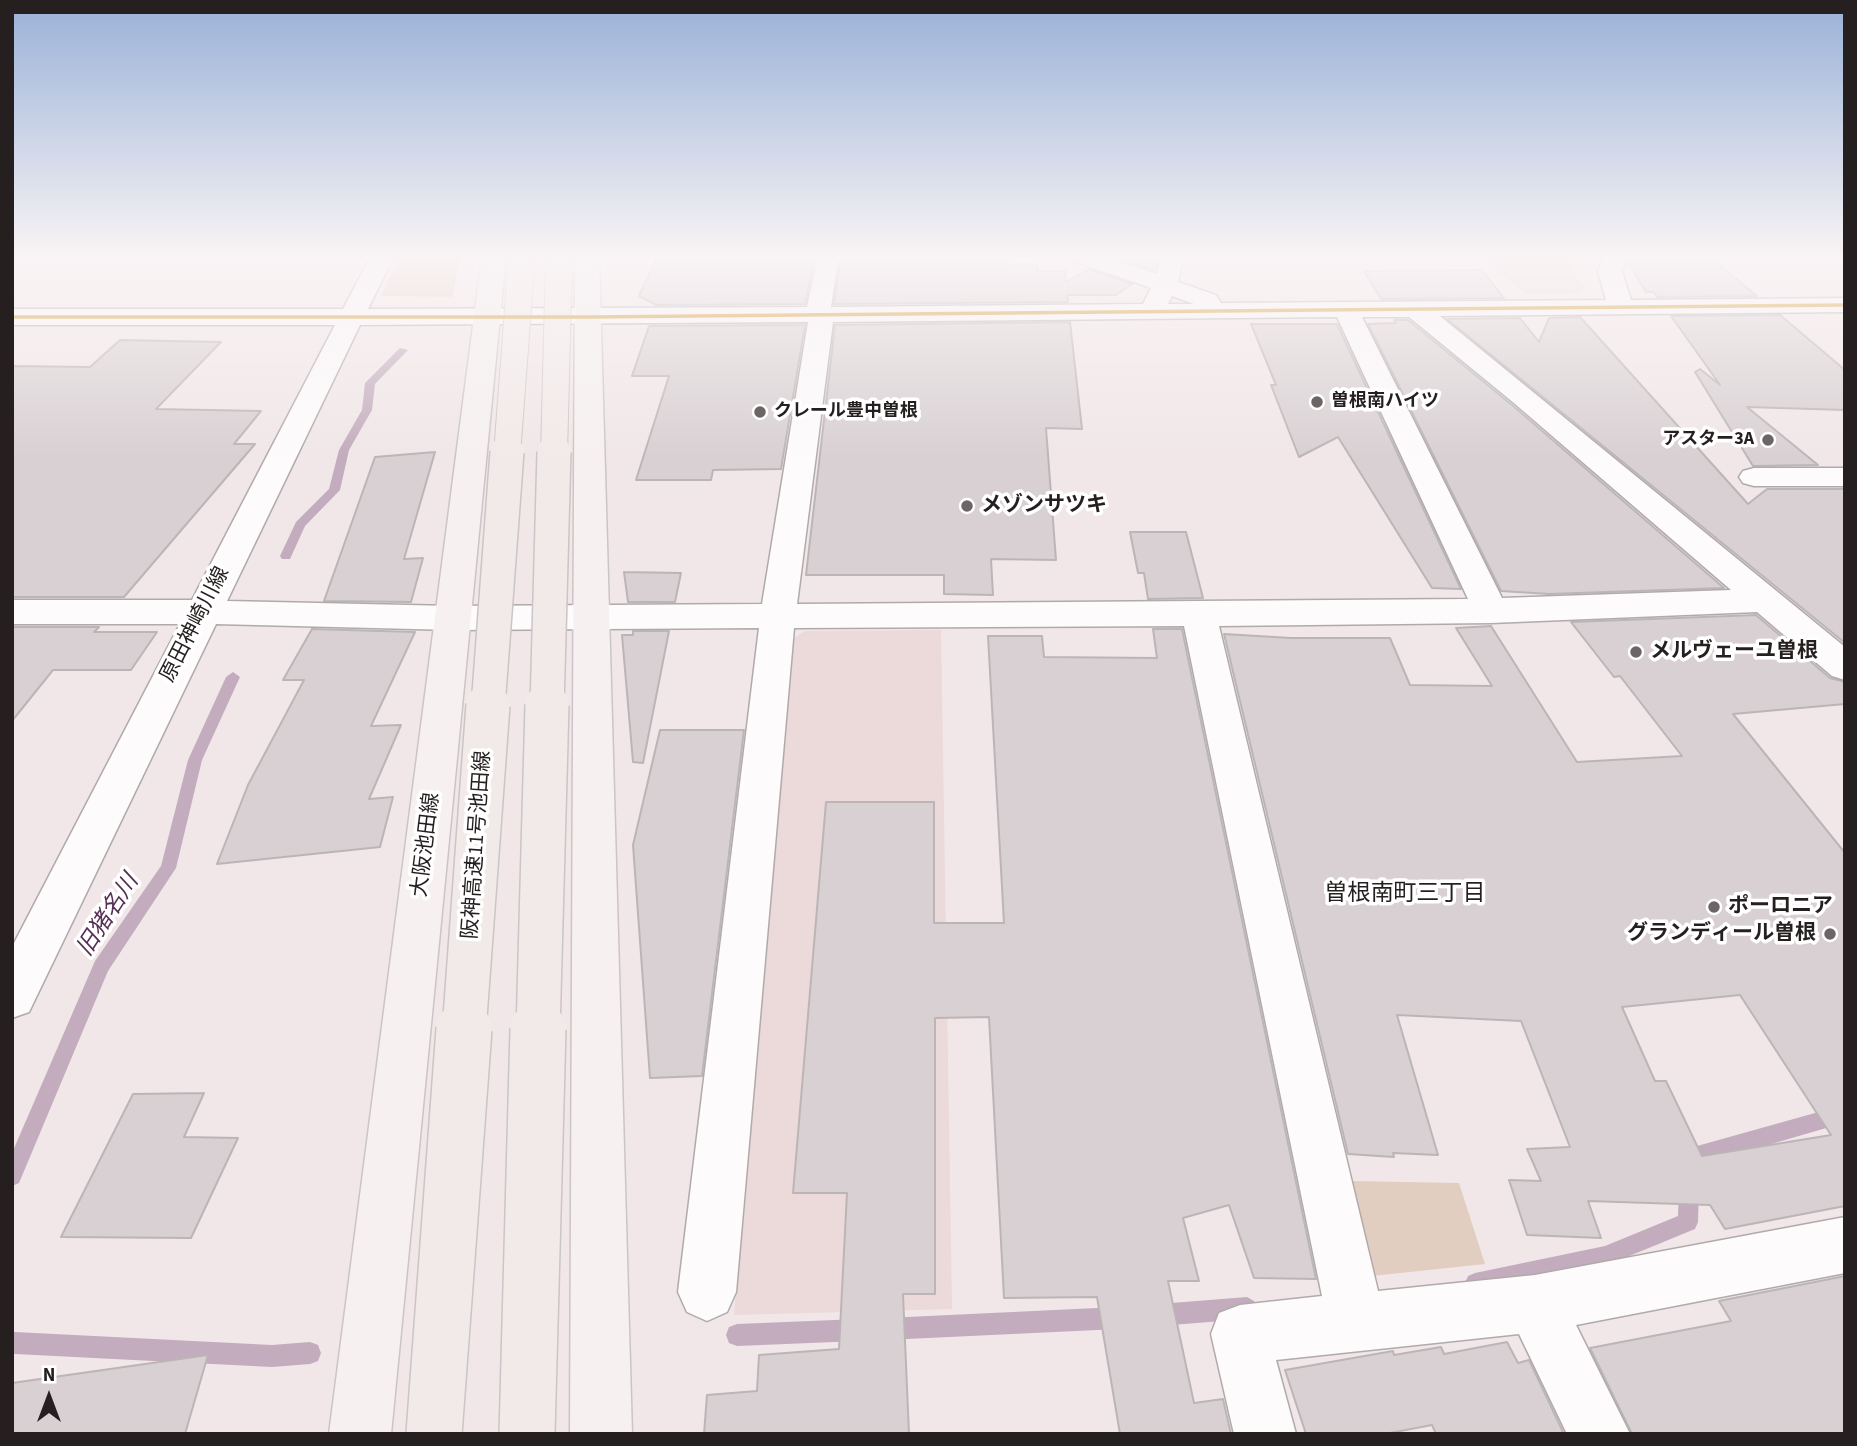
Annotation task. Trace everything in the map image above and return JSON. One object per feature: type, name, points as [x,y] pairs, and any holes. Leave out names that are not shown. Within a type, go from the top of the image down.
[{"type":"highway","name":"阪神高速11号池田線","points":[[434,1434],[518,323]]},
{"type":"highway","points":[[527,1434],[557,323]]},
{"type":"main road","name":"大阪池田線","points":[[360,1434],[485,323]]},
{"type":"main road","points":[[588,323],[601,1434]]},
{"type":"street","name":"原田神崎川線","points":[[12,996],[347,323]]},
{"type":"street","points":[[707,1292],[778,616],[821,323]]},
{"type":"street","points":[[1353,323],[1491,611]]},
{"type":"street","points":[[1433,323],[1845,667]]},
{"type":"street","points":[[1754,477],[1845,477]]},
{"type":"street","points":[[12,612],[203,612],[453,618],[1199,614],[1491,611],[1765,600]]},
{"type":"street","points":[[1199,614],[1353,1305]]},
{"type":"street","points":[[1265,1434],[1240,1334],[1353,1305],[1535,1304],[1845,1245]]},
{"type":"street","points":[[1535,1304],[1599,1434]]},
{"type":"shaded area","points":[[941,630],[952,1309],[734,1315],[791,640],[805,631]]},
{"type":"shaded area","points":[[1350,1181],[1459,1183],[1485,1264],[1372,1276]]},
{"type":"building","points":[[1070,323],[1082,429],[1046,428],[1056,560],[991,559],[993,595],[944,594],[944,575],[806,575],[835,325]]},
{"type":"building","points":[[1412,323],[1512,405],[1724,588],[1549,594],[1501,591],[1368,324]]},
{"type":"building","points":[[1453,323],[1524,323],[1539,342],[1547,323],[1586,323],[1748,504],[1767,489],[1845,489],[1845,643]]},
{"type":"building","points":[[1676,323],[1790,323],[1845,370],[1845,410],[1747,407],[1818,465],[1753,466],[1695,372],[1700,369],[1720,385]]},
{"type":"building","points":[[1251,324],[1337,324],[1461,589],[1432,588],[1338,437],[1299,457],[1271,385],[1276,385]]},
{"type":"building","points":[[805,325],[781,469],[713,470],[711,480],[636,480],[669,376],[632,376],[649,326]]},
{"type":"building","points":[[120,340],[221,342],[156,409],[261,411],[234,444],[255,444],[124,597],[12,597],[12,366],[90,367]]},
{"type":"building","points":[[435,452],[404,559],[423,558],[411,602],[324,601],[375,457]]},
{"type":"building","points":[[1130,532],[1186,532],[1203,598],[1148,599],[1144,573],[1138,573]]},
{"type":"building","points":[[624,572],[681,573],[675,602],[628,602]]},
{"type":"building","points":[[1756,615],[1830,678],[1845,682],[1845,704],[1733,714],[1845,853],[1845,1206],[1725,1229],[1710,1205],[1588,1201],[1601,1238],[1527,1235],[1509,1180],[1541,1181],[1527,1149],[1570,1147],[1521,1021],[1397,1015],[1438,1155],[1393,1153],[1394,1157],[1348,1154],[1224,634],[1291,638],[1390,638],[1410,685],[1492,686],[1456,628],[1491,626],[1577,762],[1682,756],[1620,676],[1614,677],[1571,622]],"holes":[[[1740,995],[1831,1135],[1702,1156],[1666,1081],[1655,1081],[1622,1007]]]},
{"type":"building","points":[[12,627],[99,627],[94,632],[157,632],[131,670],[53,670],[12,721]]},
{"type":"building","points":[[312,629],[415,632],[371,726],[401,725],[369,799],[393,797],[380,847],[217,864],[248,785],[304,680],[283,680]]},
{"type":"building","points":[[1153,629],[1182,629],[1316,1279],[1254,1278],[1229,1205],[1183,1218],[1199,1281],[1168,1281],[1194,1403],[1223,1399],[1231,1434],[1120,1434],[1097,1297],[1004,1298],[989,1017],[935,1018],[935,1294],[903,1294],[909,1434],[704,1434],[707,1395],[757,1391],[759,1355],[839,1349],[847,1193],[793,1193],[826,802],[934,802],[934,923],[1004,923],[988,636],[1042,636],[1044,657],[1157,658]]},
{"type":"building","points":[[633,631],[669,631],[643,763],[633,762],[622,635],[633,635]]},
{"type":"building","points":[[660,730],[744,730],[702,1076],[650,1078],[633,845]]},
{"type":"building","points":[[204,1093],[184,1137],[238,1138],[191,1238],[61,1237],[133,1094]]},
{"type":"building","points":[[1845,1276],[1845,1434],[1632,1434],[1590,1348],[1731,1321],[1719,1301]]},
{"type":"building","points":[[1507,1342],[1518,1363],[1529,1360],[1564,1434],[1436,1434],[1432,1425],[1385,1434],[1306,1434],[1285,1370],[1393,1351],[1394,1355],[1441,1347],[1444,1354]]},
{"type":"building","points":[[208,1355],[185,1434],[12,1434],[12,1383]]},
{"type":"waterway","name":"旧猪名川","points":[[286,556],[300,525],[334,490],[344,450],[367,410],[370,383],[403,350]]},
{"type":"waterway","name":"旧猪名川","points":[[12,1176],[101,966],[168,868],[195,760],[233,677]]},
{"type":"waterway","points":[[1690,1164],[1690,1158],[1840,1115]]},
{"type":"waterway","points":[[1475,1283],[1605,1256],[1688,1222],[1689,1187]]},
{"type":"waterway","points":[[1159,1315],[1247,1308]]},
{"type":"waterway","points":[[886,1329],[1118,1318]]},
{"type":"waterway","points":[[737,1335],[859,1330]]},
{"type":"waterway","points":[[15,1343],[272,1356],[310,1353]]},
{"type":"place","name":"曽根南ハイツ","points":[[1317,402]]},
{"type":"place","name":"クレール豊中曽根","points":[[760,412]]},
{"type":"place","name":"アスター3A","points":[[1768,440]]},
{"type":"place","name":"メゾンサツキ","points":[[967,506]]},
{"type":"place","name":"メルヴェーユ曽根","points":[[1636,652]]},
{"type":"place","name":"ポーロニア","points":[[1714,907]]},
{"type":"place","name":"グランディール曽根","points":[[1830,934]]},
{"type":"district","name":"曽根南町三丁目","points":[[1405,895]]}]
